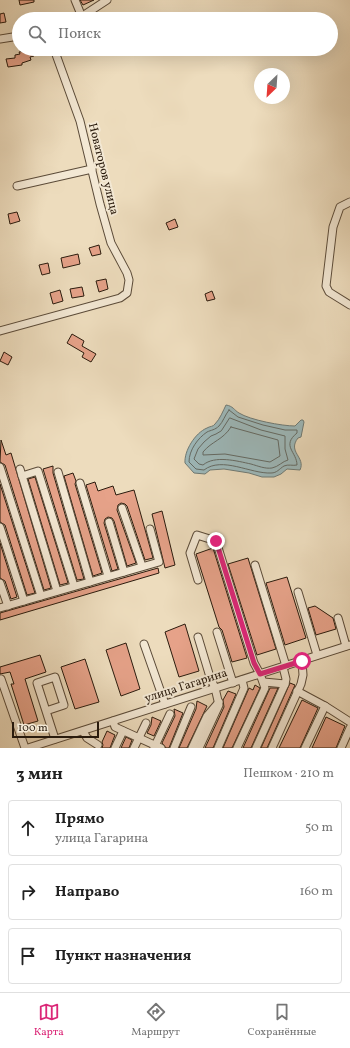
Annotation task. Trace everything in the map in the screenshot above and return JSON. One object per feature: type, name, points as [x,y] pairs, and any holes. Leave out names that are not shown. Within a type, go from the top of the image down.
[{"type":"street","points":[[75,0],[78,12]]},
{"type":"street","points":[[89,12],[107,0]]},
{"type":"street","points":[[0,39],[12,37]]},
{"type":"street","name":"Новаторов улица","points":[[0,331],[120,298],[127,293],[129,280],[127,272],[112,243],[80,121],[57,56]]},
{"type":"street","points":[[17,186],[92,169]]},
{"type":"street","points":[[350,202],[340,207],[333,227],[326,286],[329,292],[350,305]]},
{"type":"street","points":[[0,467],[41,596]]},
{"type":"street","points":[[57,591],[21,472],[38,471],[74,586]]},
{"type":"street","points":[[58,472],[90,582]]},
{"type":"street","points":[[80,483],[108,576]]},
{"type":"street","points":[[122,508],[142,566]]},
{"type":"street","points":[[109,522],[124,572]]},
{"type":"street","points":[[0,527],[24,601]]},
{"type":"street","points":[[0,608],[158,562],[150,529]]},
{"type":"street","points":[[198,580],[190,553],[197,535],[216,541],[254,663],[264,682],[265,688],[237,748]]},
{"type":"street","points":[[255,565],[284,666],[286,679],[256,748]]},
{"type":"street","points":[[0,583],[8,606]]},
{"type":"street","points":[[298,592],[317,656]]},
{"type":"street","points":[[338,618],[348,646]]},
{"type":"street","points":[[217,632],[233,683]]},
{"type":"street","points":[[198,637],[219,702],[199,748]]},
{"type":"street","points":[[144,644],[165,704]]},
{"type":"street","name":"улица Гагарина","points":[[26,748],[348,646]]},
{"type":"street","points":[[272,748],[303,675],[302,661]]},
{"type":"street","points":[[46,711],[64,705],[55,677],[36,683],[55,739]]},
{"type":"street","points":[[0,680],[1,679],[26,748]]},
{"type":"street","points":[[218,748],[244,688],[242,680]]},
{"type":"street","points":[[264,682],[285,684]]},
{"type":"street","points":[[297,691],[350,722]]},
{"type":"street","points":[[192,748],[207,716],[219,702]]},
{"type":"street","points":[[305,748],[325,706]]},
{"type":"street","points":[[174,748],[191,707]]},
{"type":"street","points":[[113,721],[115,727],[157,747],[170,714]]},
{"type":"street","points":[[134,748],[146,723]]},
{"type":"street","points":[[341,748],[350,728]]},
{"type":"street","points":[[115,748],[123,730]]},
{"type":"street","points":[[83,731],[87,738],[99,744]]},
{"type":"water","points":[[226,405],[232,407],[244,416],[274,424],[295,426],[303,420],[304,422],[301,437],[298,438],[295,443],[295,451],[301,461],[300,470],[287,469],[274,477],[262,477],[249,473],[224,469],[210,470],[205,474],[194,473],[185,463],[188,448],[198,434],[214,425]]},
{"type":"building","points":[[19,0],[34,0],[34,2],[20,5]]},
{"type":"building","points":[[80,0],[94,0],[83,5]]},
{"type":"building","points":[[4,13],[6,22],[0,23],[0,14]]},
{"type":"building","points":[[15,56],[34,56],[30,57],[31,60],[22,63],[22,65],[8,67],[6,59],[15,58]]},
{"type":"building","points":[[17,212],[20,221],[10,224],[8,214]]},
{"type":"building","points":[[175,219],[178,227],[169,230],[166,223]]},
{"type":"building","points":[[99,245],[101,254],[92,256],[89,248]]},
{"type":"building","points":[[78,254],[80,264],[63,268],[61,258]]},
{"type":"building","points":[[48,263],[50,273],[42,275],[39,265]]},
{"type":"building","points":[[106,279],[108,289],[99,292],[96,281]]},
{"type":"building","points":[[82,287],[84,296],[72,298],[70,289]]},
{"type":"building","points":[[60,290],[63,301],[53,304],[50,293]]},
{"type":"building","points":[[212,291],[215,299],[207,301],[205,294]]},
{"type":"building","points":[[72,334],[84,341],[82,346],[96,354],[91,362],[82,357],[84,353],[67,343]]},
{"type":"building","points":[[4,352],[12,357],[8,365],[0,361]]},
{"type":"building","points":[[1,440],[6,455],[11,453],[51,588],[44,590],[5,465],[0,462]]},
{"type":"building","points":[[53,466],[53,473],[84,579],[77,580],[43,469]]},
{"type":"building","points":[[73,473],[102,573],[93,576],[64,476]]},
{"type":"building","points":[[35,477],[68,583],[60,585],[28,479]]},
{"type":"building","points":[[95,482],[98,491],[113,486],[116,495],[134,490],[153,558],[145,560],[127,506],[121,503],[118,505],[117,510],[136,563],[127,566],[114,521],[112,518],[108,517],[105,519],[104,523],[118,569],[112,571],[86,485]]},
{"type":"building","points":[[0,484],[35,593],[27,595],[5,525],[0,522]]},
{"type":"building","points":[[162,511],[175,565],[165,568],[152,514]]},
{"type":"building","points":[[0,543],[17,597],[11,599],[5,581],[0,578]]},
{"type":"building","points":[[213,548],[247,658],[232,662],[222,630],[219,627],[196,554]]},
{"type":"building","points":[[248,558],[276,649],[257,655],[228,564]]},
{"type":"building","points":[[158,568],[159,573],[0,620],[0,613]]},
{"type":"building","points":[[287,577],[306,638],[285,645],[266,583]]},
{"type":"building","points":[[315,606],[333,618],[336,629],[316,635],[308,608]]},
{"type":"building","points":[[185,624],[199,671],[179,677],[165,632]]},
{"type":"building","points":[[126,643],[140,689],[121,696],[106,650]]},
{"type":"building","points":[[40,655],[46,672],[25,679],[38,721],[24,725],[11,684],[14,684],[10,672],[0,674],[0,667]]},
{"type":"building","points":[[85,659],[99,702],[75,709],[61,667]]},
{"type":"building","points":[[290,683],[295,685],[267,748],[261,748]]},
{"type":"building","points":[[255,685],[260,688],[232,748],[223,748],[249,688],[253,690]]},
{"type":"building","points":[[270,688],[278,688],[251,748],[243,748]]},
{"type":"building","points":[[228,691],[236,694],[213,748],[205,748],[224,707],[223,700]]},
{"type":"building","points":[[302,700],[318,708],[300,748],[279,748]]},
{"type":"building","points":[[197,701],[207,706],[187,748],[179,748],[196,709]]},
{"type":"building","points":[[174,709],[183,713],[169,748],[166,748],[162,743],[175,716]]},
{"type":"building","points":[[152,717],[161,721],[154,736],[147,733],[151,725]]},
{"type":"building","points":[[326,717],[345,726],[336,748],[312,748]]},
{"type":"building","points":[[107,731],[115,735],[110,748],[102,748],[102,742]]},
{"type":"building","points":[[126,737],[132,740],[129,748],[121,748]]},
{"type":"route","points":[[216,541],[254,663],[260,674],[302,661]]}]
